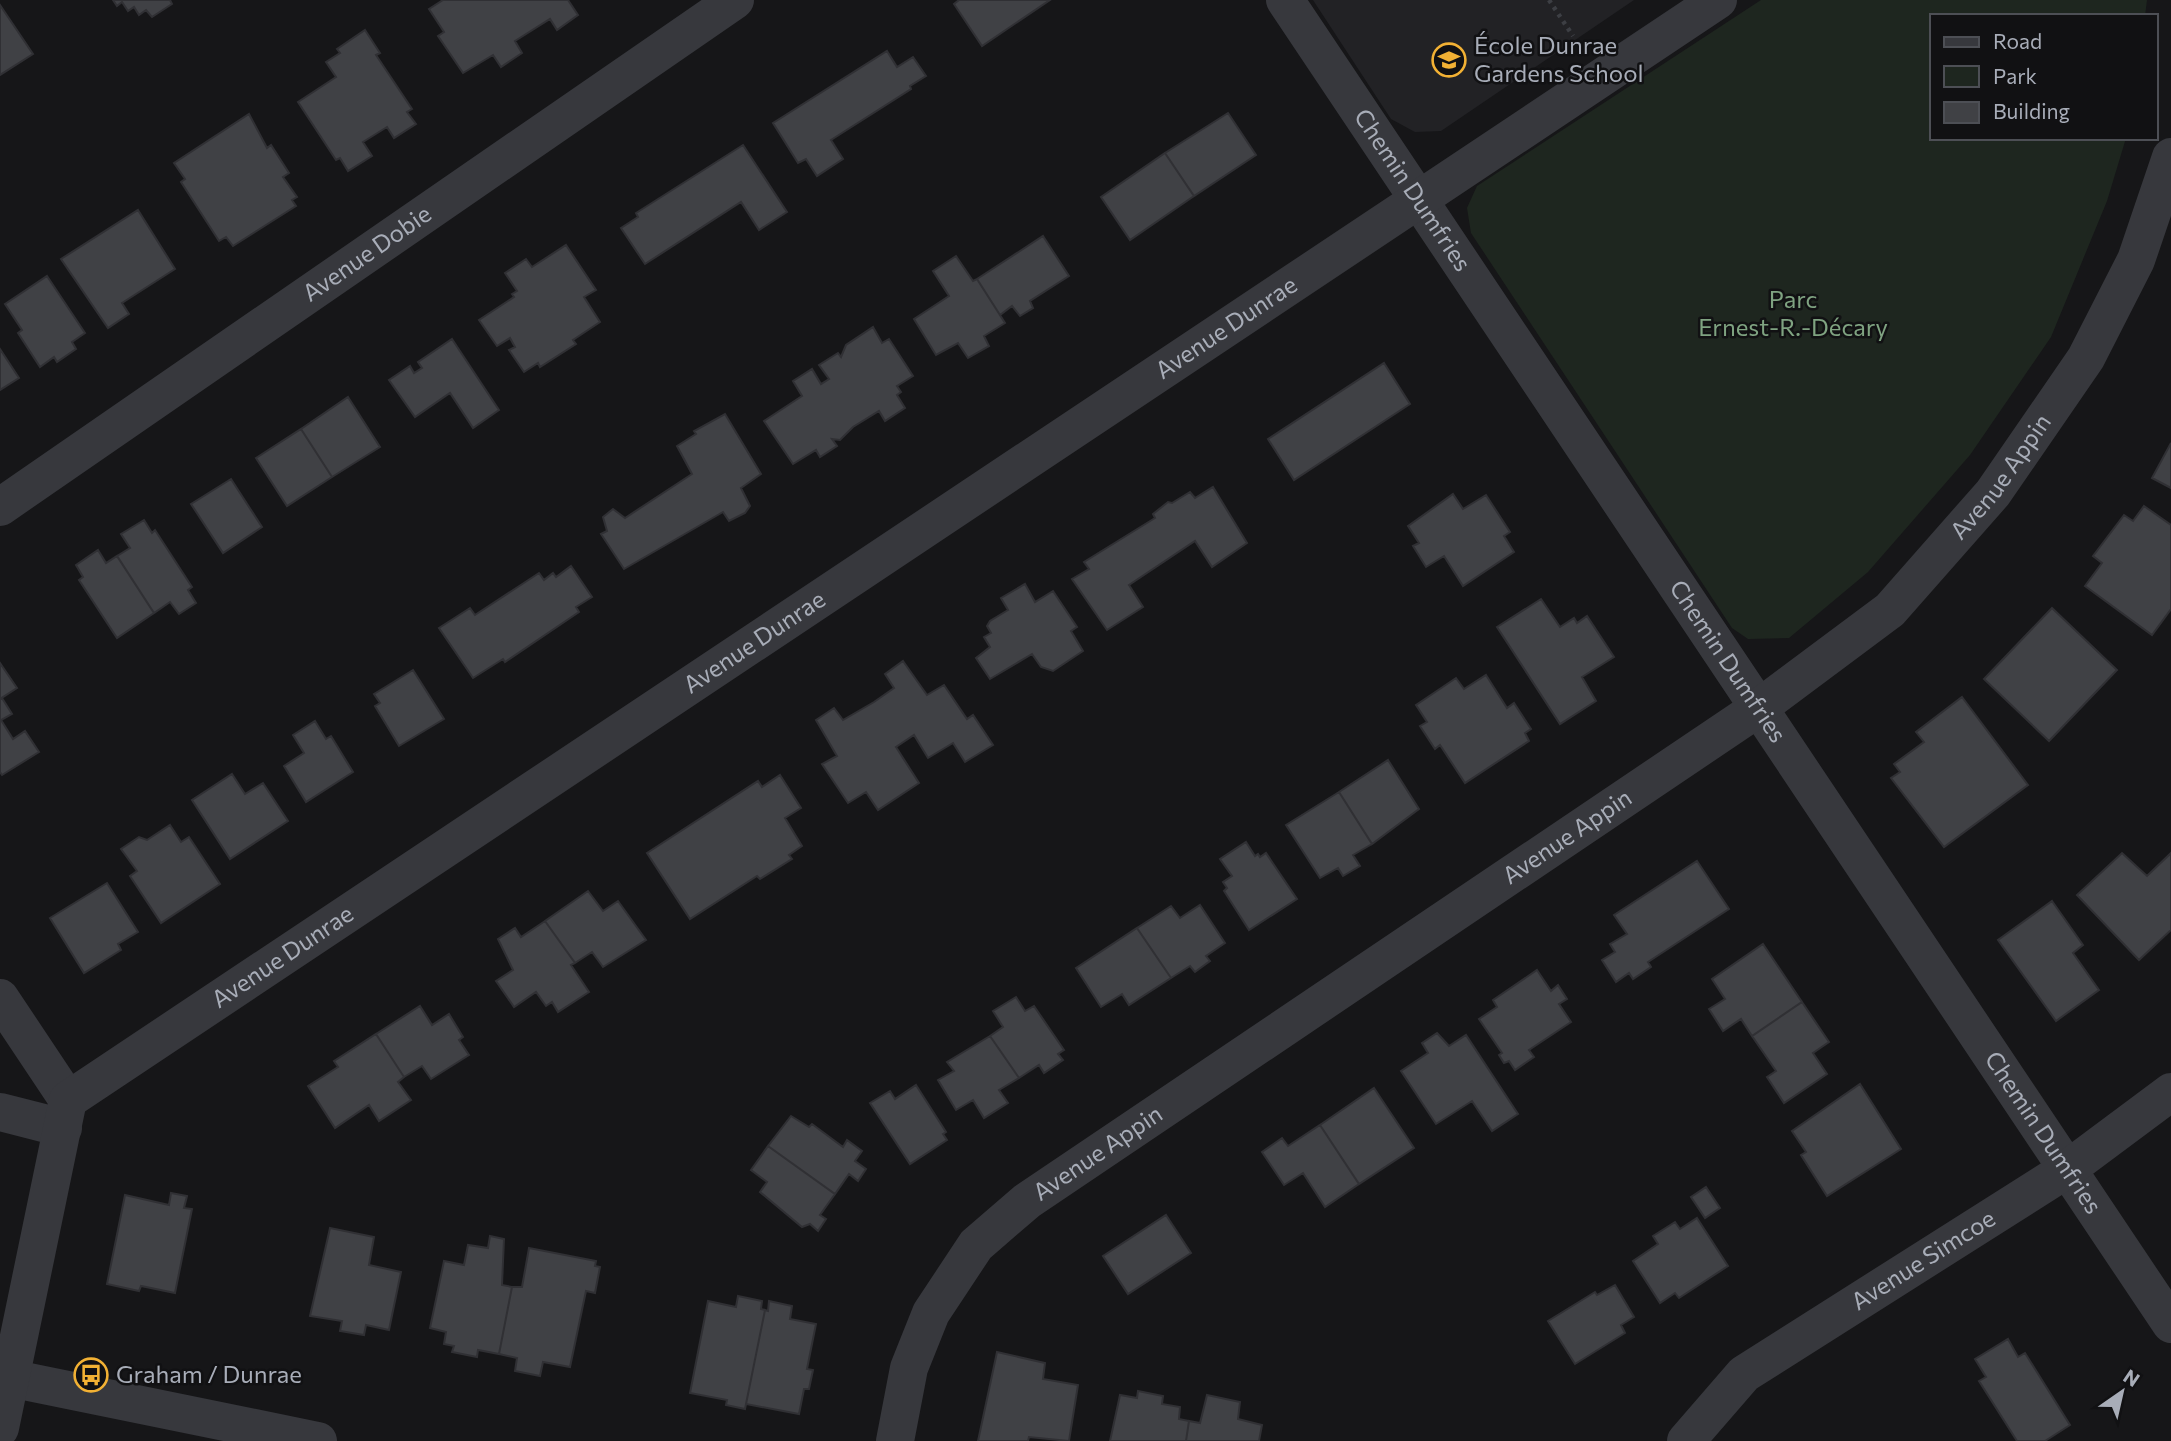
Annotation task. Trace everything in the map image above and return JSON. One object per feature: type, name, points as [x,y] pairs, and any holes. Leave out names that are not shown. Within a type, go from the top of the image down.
[{"type":"street","name":"Avenue Dobie","points":[[0,507],[735,0]]},
{"type":"street","name":"Chemin Dumfries","points":[[1285,0],[2171,1324]]},
{"type":"street","name":"Avenue Dunrae","points":[[66,1114],[1418,199],[1718,0]]},
{"type":"street","name":"Avenue Appin","points":[[895,1441],[909,1368],[931,1312],[976,1245],[1027,1201],[1760,707],[1890,611],[1993,493],[2086,358],[2136,260],[2171,157]]},
{"type":"street","points":[[0,998],[66,1114],[5,1377],[0,1428]]},
{"type":"street","name":"Avenue Simcoe","points":[[1686,1441],[1744,1374],[2069,1168],[2171,1093]]},
{"type":"street","points":[[0,1112],[66,1114]]},
{"type":"street","points":[[5,1377],[318,1441]]},
{"type":"path","points":[[1549,0],[1573,36]]},
{"type":"shaded area","name":"École Dunrae Gardens School","points":[[1313,0],[1634,0],[1441,131],[1415,132],[1391,119]]},
{"type":"green space","name":"Parc Ernest-R.-Décary","points":[[1761,0],[2147,0],[2145,14],[1930,14],[1930,140],[2125,140],[2107,201],[2051,337],[1970,455],[1868,572],[1789,638],[1748,639],[1732,628],[1471,233],[1467,208],[1477,186]]},
{"type":"building","points":[[113,0],[170,0],[172,4],[152,17],[146,10],[139,15],[134,7],[128,11],[122,2],[117,6]]},
{"type":"building","points":[[443,0],[568,0],[578,15],[557,30],[550,19],[515,41],[522,53],[501,67],[493,55],[463,73],[438,36],[444,32],[429,9]]},
{"type":"building","points":[[959,0],[1050,0],[982,46],[954,4]]},
{"type":"building","points":[[0,5],[33,54],[0,75]]},
{"type":"building","points":[[365,30],[380,53],[376,55],[412,109],[407,112],[416,124],[394,138],[387,127],[363,142],[372,156],[348,171],[340,158],[336,160],[298,102],[336,77],[326,62],[340,53],[337,49]]},
{"type":"building","points":[[887,51],[897,67],[913,57],[926,76],[910,86],[911,89],[831,140],[843,159],[817,176],[806,159],[798,163],[773,123]]},
{"type":"building","points":[[1228,113],[1256,155],[1194,196],[1165,153]]},
{"type":"building","points":[[249,114],[267,148],[271,145],[289,173],[283,177],[297,197],[292,200],[296,206],[233,246],[226,237],[219,241],[181,182],[185,179],[174,163]]},
{"type":"building","points":[[743,145],[787,212],[759,230],[741,202],[645,264],[621,228],[638,217],[636,213]]},
{"type":"building","points":[[1165,153],[1194,196],[1130,240],[1101,197]]},
{"type":"building","points":[[138,210],[175,269],[122,303],[129,314],[108,328],[61,259]]},
{"type":"building","points":[[1043,236],[1069,276],[1030,301],[1033,308],[1020,316],[1012,306],[1000,315],[977,279]]},
{"type":"building","points":[[566,245],[596,290],[584,297],[600,322],[573,340],[576,344],[540,367],[538,363],[524,372],[509,350],[515,347],[510,338],[497,346],[479,320],[514,297],[512,294],[517,291],[505,273],[526,259],[532,267]]},
{"type":"building","points":[[956,256],[973,281],[977,279],[1005,323],[984,336],[989,346],[968,358],[958,343],[936,355],[914,319],[949,296],[933,271]]},
{"type":"building","points":[[47,276],[85,333],[72,342],[76,349],[57,362],[54,357],[40,367],[18,333],[22,330],[5,304]]},
{"type":"building","points":[[873,327],[882,343],[889,339],[913,376],[897,386],[901,392],[897,395],[905,408],[885,421],[879,411],[853,427],[840,440],[832,439],[837,446],[820,457],[816,450],[793,464],[764,421],[802,396],[793,381],[812,369],[821,384],[829,379],[819,365],[838,353],[841,357],[846,345]]},
{"type":"building","points":[[452,339],[499,410],[473,428],[450,393],[415,417],[389,380],[410,366],[414,373],[422,368],[418,362]]},
{"type":"building","points":[[0,349],[19,378],[0,390]]},
{"type":"building","points":[[1384,363],[1410,404],[1294,480],[1268,439]]},
{"type":"building","points":[[348,397],[380,447],[332,477],[301,429]]},
{"type":"building","points":[[725,414],[761,474],[741,488],[750,506],[745,513],[729,521],[723,512],[624,569],[601,534],[607,531],[603,517],[613,509],[625,518],[692,474],[677,446],[696,434],[694,431]]},
{"type":"building","points":[[301,429],[332,477],[287,506],[256,458]]},
{"type":"building","points":[[2171,443],[2171,488],[2152,478]]},
{"type":"building","points":[[231,479],[262,527],[223,553],[191,504]]},
{"type":"building","points":[[1213,487],[1247,543],[1212,567],[1195,541],[1129,585],[1143,607],[1107,630],[1072,579],[1089,569],[1084,562],[1155,518],[1153,514],[1168,502],[1172,503],[1190,492],[1195,498]]},
{"type":"building","points":[[1453,494],[1463,509],[1486,495],[1510,532],[1504,536],[1514,552],[1463,586],[1444,556],[1426,567],[1413,546],[1419,543],[1408,526]]},
{"type":"building","points":[[2144,506],[2171,525],[2171,609],[2152,635],[2085,586],[2102,563],[2093,556],[2124,515],[2133,521]]},
{"type":"building","points":[[144,520],[152,533],[155,530],[192,587],[188,590],[196,603],[179,614],[170,602],[154,613],[117,556],[130,548],[121,534]]},
{"type":"building","points":[[98,550],[106,563],[117,556],[154,613],[117,638],[79,580],[83,577],[76,565]]},
{"type":"building","points":[[571,566],[592,597],[576,607],[579,612],[505,662],[503,659],[473,678],[439,628],[470,608],[475,615],[539,573],[544,580],[553,573],[556,577]]},
{"type":"building","points":[[1025,584],[1035,602],[1053,591],[1077,627],[1071,631],[1083,651],[1053,671],[1041,667],[1032,654],[990,679],[976,658],[990,647],[984,637],[991,633],[987,626],[990,621],[1008,610],[1001,598]]},
{"type":"building","points":[[1541,599],[1560,627],[1574,618],[1577,623],[1587,616],[1614,657],[1582,677],[1596,701],[1560,724],[1497,627]]},
{"type":"building","points":[[2052,608],[2117,670],[2049,741],[1984,679]]},
{"type":"building","points":[[903,661],[927,695],[944,685],[967,719],[973,715],[993,745],[965,762],[953,743],[928,758],[914,735],[896,747],[919,783],[878,810],[866,792],[848,803],[822,764],[837,756],[816,720],[834,708],[843,720],[874,702],[894,688],[885,674]]},
{"type":"building","points":[[0,663],[17,688],[0,699]]},
{"type":"building","points":[[413,670],[444,719],[399,746],[375,706],[380,703],[374,694]]},
{"type":"building","points":[[1486,675],[1507,708],[1514,703],[1531,729],[1525,733],[1529,741],[1465,783],[1440,745],[1435,749],[1420,726],[1427,722],[1416,705],[1456,678],[1464,689]]},
{"type":"building","points":[[1962,697],[2028,785],[1944,847],[1891,778],[1900,772],[1894,764],[1924,742],[1916,732]]},
{"type":"building","points":[[2,698],[12,714],[1,720],[13,739],[25,731],[39,752],[2,775],[0,699]]},
{"type":"building","points":[[315,721],[326,739],[331,736],[353,772],[306,802],[284,766],[304,753],[293,735]]},
{"type":"building","points":[[1388,760],[1419,809],[1372,844],[1339,792]]},
{"type":"building","points":[[232,774],[245,794],[263,783],[288,821],[230,859],[192,800]]},
{"type":"building","points":[[780,775],[801,808],[785,818],[802,846],[789,855],[792,859],[760,879],[757,876],[690,919],[647,853],[758,781],[762,787]]},
{"type":"building","points":[[1339,792],[1372,844],[1353,855],[1360,866],[1343,876],[1338,868],[1320,878],[1286,825]]},
{"type":"building","points":[[170,825],[181,842],[189,837],[220,884],[161,923],[130,876],[137,871],[121,849],[139,837],[147,840]]},
{"type":"building","points":[[1246,842],[1255,856],[1258,854],[1260,857],[1266,853],[1297,899],[1249,930],[1224,891],[1227,888],[1223,882],[1232,876],[1220,859]]},
{"type":"building","points":[[2122,853],[2147,876],[2171,853],[2171,930],[2139,960],[2077,895]]},
{"type":"building","points":[[1697,861],[1729,909],[1648,962],[1651,967],[1633,979],[1629,973],[1616,982],[1602,960],[1615,952],[1610,944],[1627,934],[1614,915]]},
{"type":"building","points":[[107,883],[138,932],[118,944],[121,950],[84,973],[50,918]]},
{"type":"building","points":[[588,891],[603,911],[618,901],[646,940],[603,967],[592,952],[575,963],[545,921]]},
{"type":"building","points":[[2052,901],[2083,945],[2073,953],[2099,990],[2056,1021],[1998,940]]},
{"type":"building","points":[[1200,905],[1225,943],[1206,956],[1210,961],[1195,972],[1190,966],[1171,978],[1137,928],[1171,906],[1180,918]]},
{"type":"building","points":[[545,921],[575,963],[571,965],[589,992],[558,1012],[552,1002],[546,1006],[536,992],[514,1007],[496,981],[513,970],[498,939],[515,928],[521,937]]},
{"type":"building","points":[[1137,928],[1171,978],[1129,1005],[1122,994],[1101,1007],[1076,968]]},
{"type":"building","points":[[1763,944],[1802,1002],[1752,1036],[1741,1019],[1723,1031],[1709,1009],[1725,999],[1712,979]]},
{"type":"building","points":[[1537,970],[1551,991],[1558,985],[1567,999],[1559,1004],[1571,1022],[1529,1050],[1534,1057],[1515,1070],[1509,1061],[1504,1063],[1499,1055],[1502,1053],[1479,1019],[1497,1007],[1493,1000]]},
{"type":"building","points":[[1016,997],[1025,1011],[1034,1006],[1064,1050],[1058,1054],[1063,1060],[1044,1073],[1039,1065],[1019,1078],[990,1036],[1003,1027],[993,1011]]},
{"type":"building","points":[[1802,1002],[1829,1042],[1813,1053],[1827,1074],[1784,1103],[1767,1077],[1776,1071],[1752,1036]]},
{"type":"building","points":[[420,1006],[432,1025],[449,1014],[463,1037],[459,1040],[469,1055],[431,1079],[422,1066],[404,1077],[376,1034]]},
{"type":"building","points":[[1437,1033],[1449,1046],[1466,1035],[1518,1114],[1492,1131],[1472,1101],[1436,1124],[1401,1071],[1428,1053],[1422,1043]]},
{"type":"building","points":[[376,1034],[404,1077],[398,1082],[411,1100],[379,1121],[369,1105],[335,1128],[308,1086],[338,1067],[334,1061]]},
{"type":"building","points":[[990,1036],[1019,1078],[999,1090],[1008,1103],[984,1118],[973,1100],[956,1110],[938,1080],[954,1071],[947,1062]]},
{"type":"building","points":[[1860,1084],[1901,1149],[1827,1196],[1801,1155],[1806,1152],[1792,1131]]},
{"type":"building","points":[[916,1085],[946,1132],[943,1134],[947,1140],[910,1164],[870,1103],[890,1091],[895,1099]]},
{"type":"building","points":[[1374,1088],[1414,1148],[1359,1184],[1320,1125]]},
{"type":"building","points":[[791,1116],[809,1127],[812,1124],[843,1147],[847,1140],[862,1151],[855,1161],[866,1169],[858,1181],[849,1174],[835,1194],[768,1146]]},
{"type":"building","points":[[1320,1125],[1359,1184],[1325,1207],[1303,1173],[1284,1185],[1262,1152],[1282,1138],[1288,1146]]},
{"type":"building","points":[[768,1146],[835,1194],[820,1215],[826,1219],[818,1231],[810,1224],[802,1227],[760,1192],[767,1182],[751,1170]]},
{"type":"building","points":[[1706,1187],[1720,1208],[1705,1218],[1691,1197]]},
{"type":"building","points":[[171,1193],[187,1196],[184,1208],[192,1209],[175,1293],[141,1286],[139,1291],[107,1284],[125,1195],[169,1205]]},
{"type":"building","points":[[1166,1215],[1191,1253],[1128,1294],[1103,1256]]},
{"type":"building","points":[[1697,1218],[1728,1266],[1679,1298],[1675,1293],[1660,1303],[1633,1261],[1658,1244],[1653,1236],[1675,1222],[1680,1229]]},
{"type":"building","points":[[330,1228],[374,1237],[369,1265],[401,1272],[389,1330],[366,1325],[364,1335],[340,1331],[342,1321],[310,1316]]},
{"type":"building","points":[[490,1236],[504,1239],[502,1285],[512,1287],[499,1354],[478,1350],[477,1357],[452,1352],[454,1346],[444,1344],[446,1332],[430,1328],[444,1261],[464,1265],[468,1245],[488,1248]]},
{"type":"building","points":[[529,1248],[596,1261],[595,1266],[600,1267],[595,1293],[586,1291],[570,1367],[543,1362],[540,1376],[515,1371],[517,1358],[499,1354],[512,1287],[522,1287]]},
{"type":"building","points":[[1615,1285],[1634,1317],[1621,1325],[1625,1333],[1575,1364],[1548,1321],[1595,1292],[1597,1295]]},
{"type":"building","points":[[738,1296],[762,1301],[761,1309],[765,1310],[745,1409],[726,1405],[727,1400],[690,1393],[708,1301],[736,1307]]},
{"type":"building","points":[[769,1301],[792,1306],[790,1319],[816,1324],[807,1369],[813,1370],[809,1389],[804,1389],[799,1414],[746,1404]]},
{"type":"building","points":[[2008,1339],[2018,1357],[2025,1353],[2070,1425],[2045,1441],[2017,1441],[1979,1381],[1986,1377],[1975,1359]]},
{"type":"building","points":[[997,1352],[1045,1363],[1043,1379],[1078,1385],[1069,1441],[1029,1437],[1028,1441],[978,1441]]},
{"type":"building","points":[[1138,1391],[1163,1396],[1162,1404],[1180,1407],[1179,1419],[1189,1421],[1186,1441],[1110,1441],[1120,1395],[1137,1398]]},
{"type":"building","points":[[1207,1395],[1240,1402],[1238,1419],[1262,1425],[1259,1441],[1186,1441],[1189,1421],[1200,1423]]},
{"type":"place","name":"École Dunrae Gardens School","points":[[1449,60]]},
{"type":"place","name":"Graham / Dunrae","points":[[91,1375]]}]
